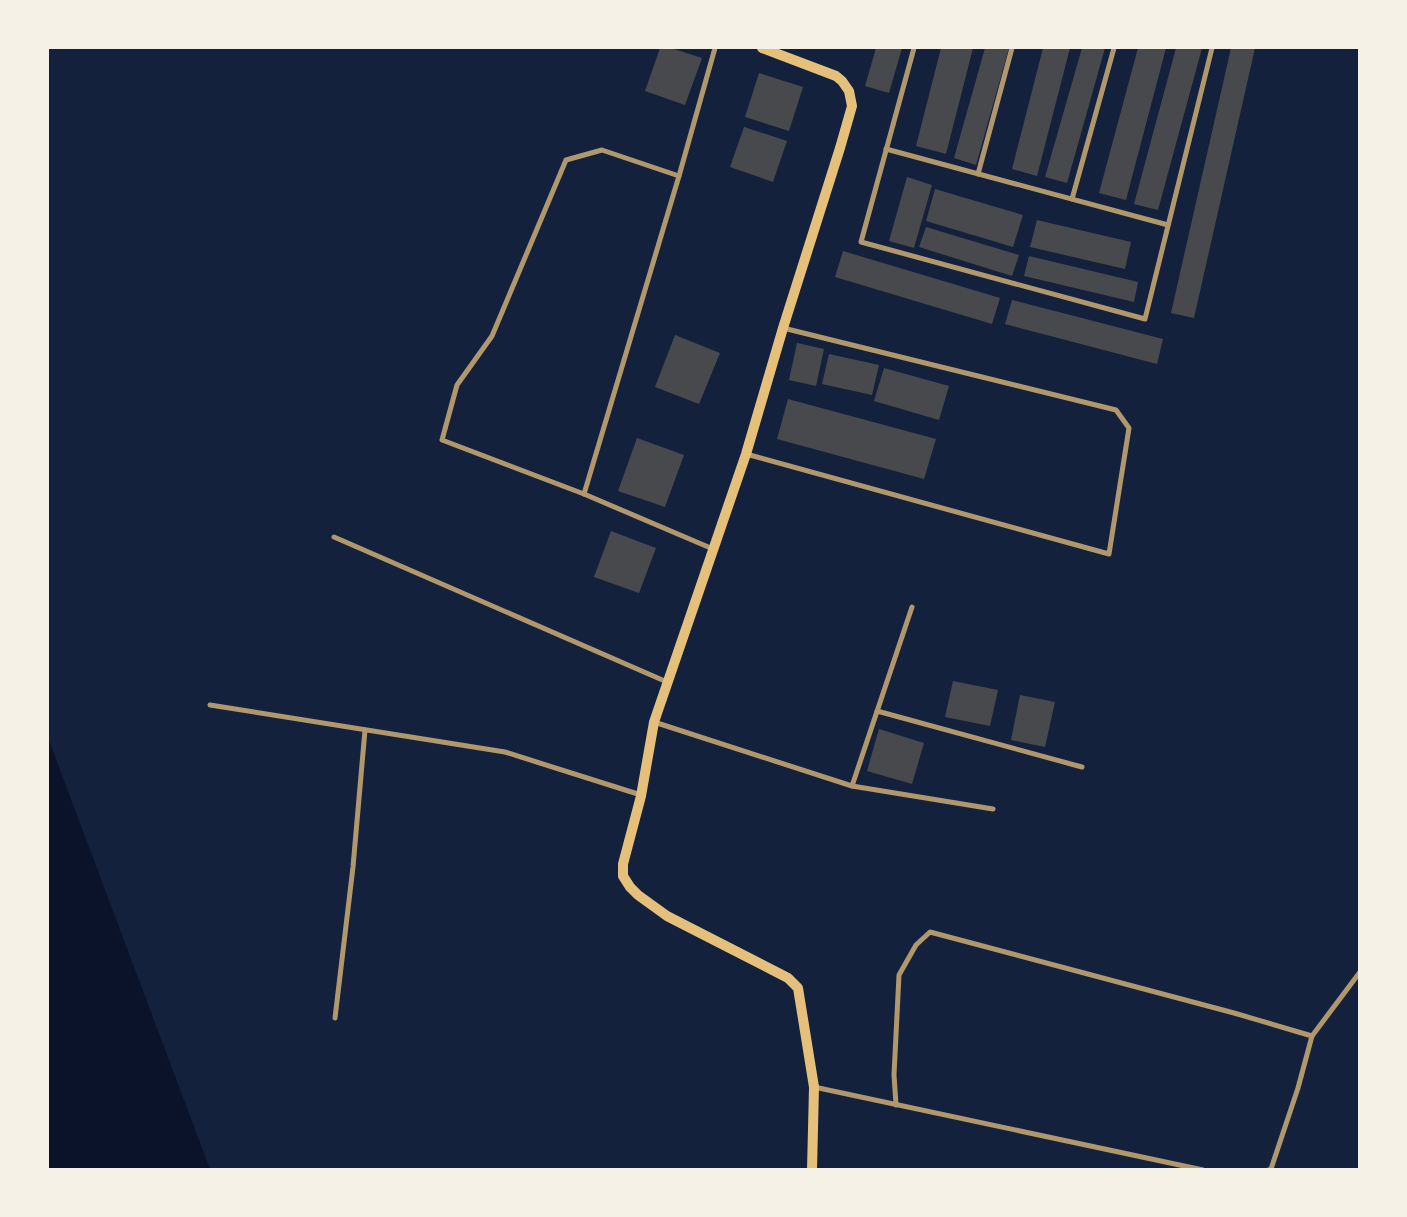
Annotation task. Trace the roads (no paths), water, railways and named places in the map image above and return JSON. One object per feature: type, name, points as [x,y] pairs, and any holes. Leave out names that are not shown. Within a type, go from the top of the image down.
[{"type":"main road","points":[[762,48],[836,76],[846,86],[852,98],[852,106],[746,454],[654,722],[641,796],[623,864],[623,876],[638,895],[666,916],[792,981],[798,988],[814,1087],[812,1170]]},
{"type":"street","points":[[584,494],[679,176],[715,48]]},
{"type":"street","points":[[914,48],[861,242],[1145,319],[1212,48]]},
{"type":"street","points":[[978,174],[1012,48]]},
{"type":"street","points":[[1072,199],[1114,48]]},
{"type":"street","points":[[886,149],[1168,225]]},
{"type":"street","points":[[679,176],[602,150],[566,160],[492,336],[458,385],[442,440],[584,494],[714,549]]},
{"type":"street","points":[[746,454],[1109,554],[1129,428],[1116,410],[783,328]]},
{"type":"street","points":[[334,537],[667,682]]},
{"type":"street","points":[[852,786],[912,607]]},
{"type":"street","points":[[210,704],[505,752],[641,796]]},
{"type":"street","points":[[877,711],[1082,767]]},
{"type":"street","points":[[654,722],[852,786],[993,810]]},
{"type":"street","points":[[335,1018],[353,867],[365,730]]},
{"type":"street","points":[[896,1105],[894,1075],[899,975],[916,945],[930,932],[1312,1036]]},
{"type":"street","points":[[1268,1170],[1271,1169],[1298,1088],[1312,1036],[1360,972]]},
{"type":"street","points":[[814,1087],[1203,1170]]},
{"type":"water","points":[[48,738],[210,1169],[48,1169]]}]
